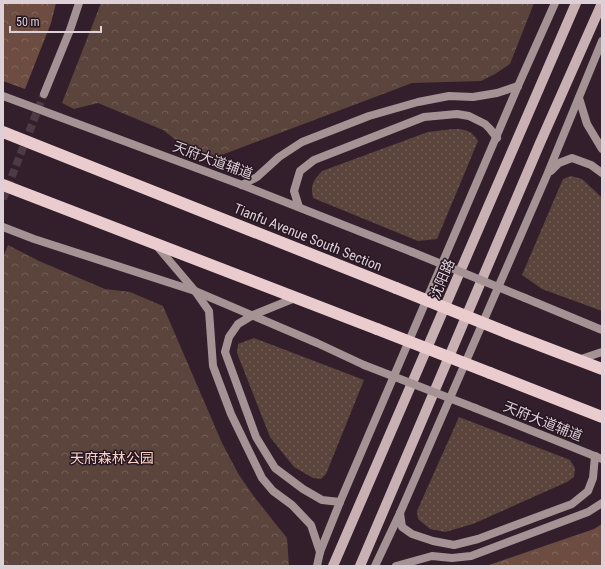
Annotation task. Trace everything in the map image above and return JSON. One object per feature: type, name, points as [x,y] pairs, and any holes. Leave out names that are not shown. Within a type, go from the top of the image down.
[{"type":"highway","name":"Tianfu Avenue South Section","points":[[3,132],[602,369]]},
{"type":"highway","points":[[3,185],[602,417]]},
{"type":"main road","name":"沈阳路","points":[[333,566],[576,3]]},
{"type":"main road","points":[[360,566],[540,143],[602,3]]},
{"type":"street","points":[[44,94],[70,30],[79,3]]},
{"type":"street","points":[[317,566],[320,552],[340,502],[518,86],[556,3]]},
{"type":"street","points":[[375,566],[400,513],[547,175],[602,41]]},
{"type":"street","points":[[242,185],[257,177],[279,157],[302,142],[369,116],[418,102],[449,96],[474,97],[498,93],[518,86]]},
{"type":"street","name":"天府大道辅道","points":[[3,96],[299,207],[602,330]]},
{"type":"street","points":[[579,98],[587,124],[602,149]]},
{"type":"street","points":[[299,207],[294,191],[300,171],[314,160],[424,118],[457,114],[469,116],[485,124],[497,138]]},
{"type":"street","points":[[547,175],[559,163],[572,158],[591,165],[602,173]]},
{"type":"street","points":[[3,227],[34,239],[195,291],[253,315]]},
{"type":"street","points":[[156,244],[195,291],[209,311],[214,366],[231,414],[262,478],[273,491],[292,505],[311,525],[320,552]]},
{"type":"street","points":[[295,298],[253,315],[238,324],[229,337],[225,352],[256,437],[275,468],[302,489],[322,500],[340,502]]},
{"type":"street","name":"天府大道辅道","points":[[253,315],[364,364],[598,457]]},
{"type":"street","points":[[578,360],[602,352]]},
{"type":"street","points":[[400,513],[402,527],[412,534],[433,541],[454,545],[478,539],[572,504],[588,491],[598,457]]},
{"type":"street","points":[[396,566],[432,556],[452,558],[471,556],[588,512],[602,503]]},
{"type":"green space","points":[[3,3],[56,3],[51,23],[25,89],[3,81]]},
{"type":"green space","points":[[101,3],[534,3],[510,64],[481,81],[412,83],[211,159],[190,151],[163,130],[98,103],[74,109],[62,103]]},
{"type":"green space","points":[[461,129],[470,132],[478,141],[437,239],[418,241],[313,198],[313,183],[322,171],[428,132]]},
{"type":"green space","points":[[571,176],[582,179],[602,198],[602,311],[542,289],[522,275],[563,179]]},
{"type":"green space","name":"天府森林公园","points":[[8,245],[39,261],[105,289],[130,292],[163,306],[222,443],[239,475],[255,498],[287,538],[289,566],[3,566],[3,257]]},
{"type":"green space","points":[[254,338],[364,380],[326,474],[321,479],[313,478],[294,467],[270,437],[237,353],[238,344]]},
{"type":"green space","points":[[459,417],[570,460],[575,468],[574,477],[567,482],[473,524],[445,532],[430,529],[418,519],[417,511]]},
{"type":"green space","points":[[602,524],[602,566],[486,566],[594,529]]},
{"type":"tunnel","points":[[3,199],[44,94]]}]
